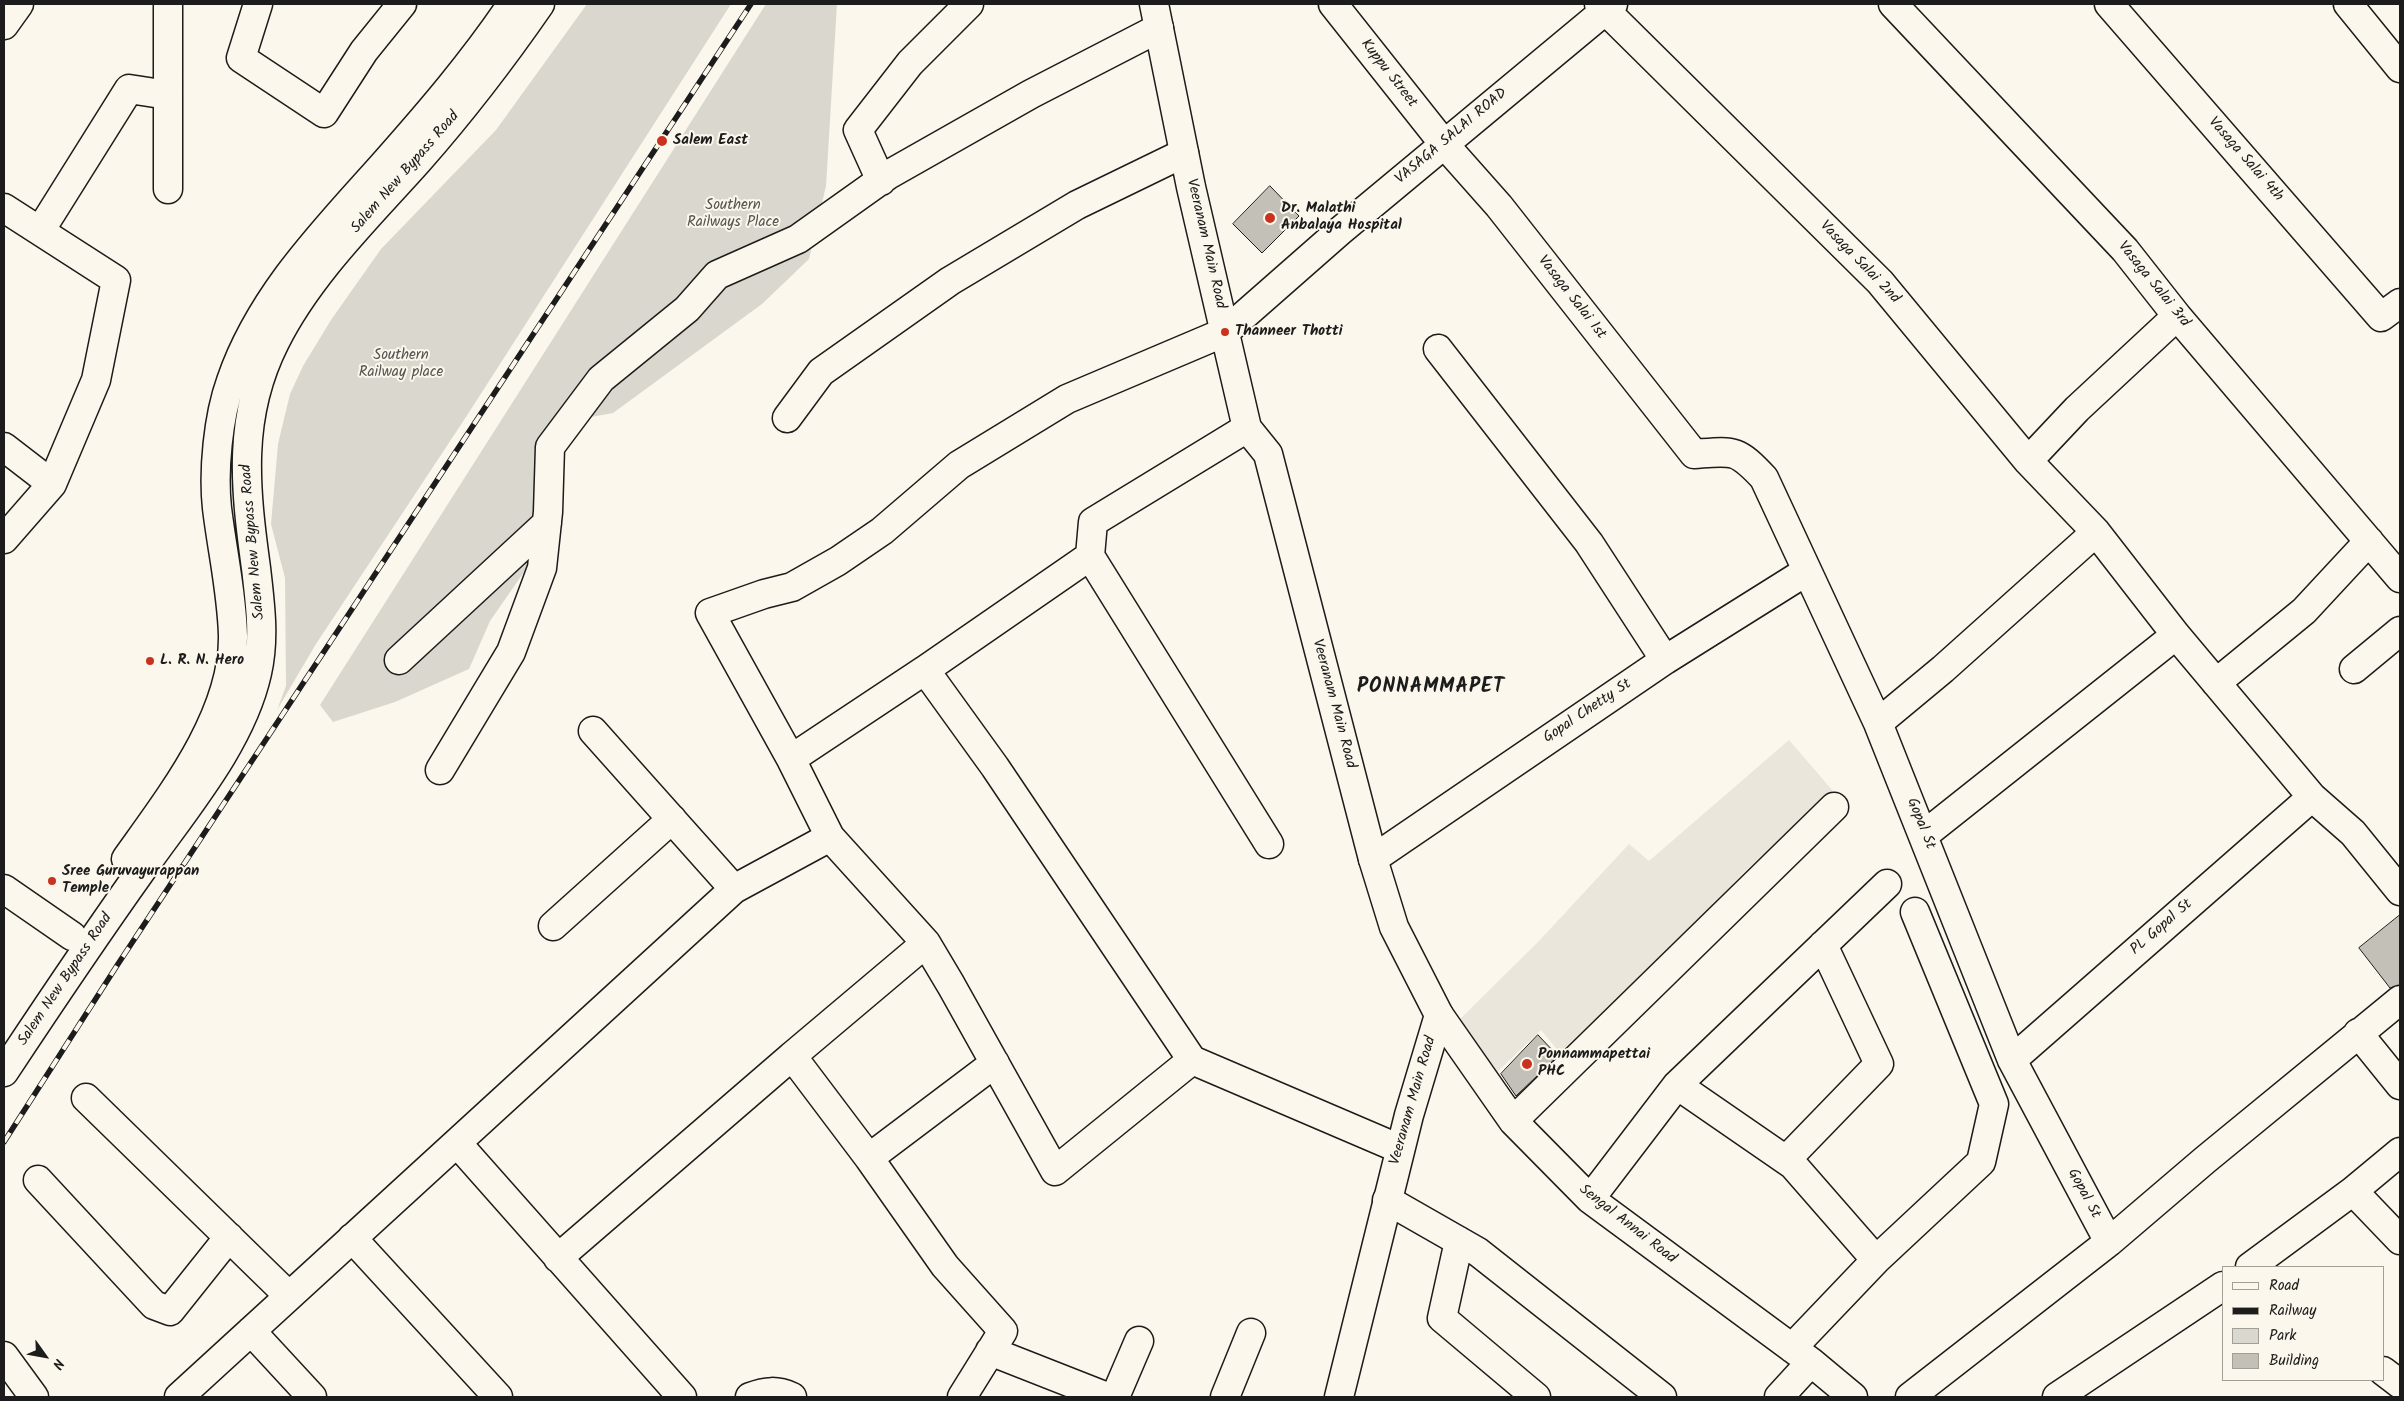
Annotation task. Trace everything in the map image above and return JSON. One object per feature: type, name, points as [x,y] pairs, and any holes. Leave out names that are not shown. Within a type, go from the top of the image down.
[{"type":"street","points":[[4,25],[19,4]]},
{"type":"street","points":[[168,4],[168,189]]},
{"type":"street","points":[[258,4],[241,58],[324,113],[364,51],[402,4]]},
{"type":"street","name":"Salem New Bypass Road","points":[[4,1038],[72,936],[188,770],[206,734],[226,679],[233,637],[217,505],[218,456],[221,421],[230,384],[244,346],[270,302],[298,262],[462,75],[512,4]]},
{"type":"street","name":"Salem New Bypass Road","points":[[4,1072],[86,948],[215,765],[247,704],[258,673],[261,610],[246,493],[246,445],[260,377],[275,342],[317,277],[469,100],[540,4]]},
{"type":"street","points":[[880,181],[858,130],[910,63],[968,4]]},
{"type":"street","name":"Kuppu Street","points":[[1333,4],[1444,144]]},
{"type":"street","name":"Vasaga Salai 3rd","points":[[1893,4],[2125,250],[2177,316],[2400,578]]},
{"type":"street","name":"Vasaga Salai 4th","points":[[2110,4],[2391,310]]},
{"type":"street","points":[[2348,4],[2400,68]]},
{"type":"street","name":"VASAGA SALAI ROAD","points":[[791,759],[710,613],[764,594],[792,587],[838,561],[882,531],[959,466],[1067,399],[1225,332],[1605,6]]},
{"type":"street","name":"Vasaga Salai 2nd","points":[[1605,6],[1880,282],[2028,461],[2096,532],[2176,635],[2312,796],[2353,833],[2400,891]]},
{"type":"street","points":[[440,770],[511,652],[542,568],[547,523],[550,447],[601,379],[686,309],[718,275],[798,238],[880,181],[1031,94],[1156,16]]},
{"type":"street","name":"Veeranam Main Road","points":[[1156,16],[1184,153],[1247,428],[1268,454],[1374,859],[1394,927],[1439,1015],[1400,1150],[1339,1397]]},
{"type":"street","points":[[40,231],[129,89],[168,95]]},
{"type":"street","name":"Vasaga Salai 1st","points":[[1444,144],[1499,206],[1694,454]]},
{"type":"street","points":[[787,418],[822,372],[950,281],[1077,205],[1184,153]]},
{"type":"street","points":[[4,208],[116,280],[96,380],[52,484],[4,539]]},
{"type":"street","points":[[2028,461],[2077,409],[2177,316]]},
{"type":"street","points":[[1438,349],[1590,543],[1664,660]]},
{"type":"street","points":[[1247,428],[1093,522],[1090,556],[1269,844]]},
{"type":"street","points":[[4,447],[52,484]]},
{"type":"street","name":"Gopal St","points":[[1694,454],[1730,451],[1749,461],[1764,478],[1878,723],[2012,1060],[2109,1242]]},
{"type":"street","points":[[398,660],[547,523]]},
{"type":"street","points":[[1878,723],[1943,670],[2096,532]]},
{"type":"street","points":[[2216,683],[2304,610],[2369,541]]},
{"type":"street","points":[[1090,556],[791,759],[830,838],[926,943],[1055,1171],[1192,1060]]},
{"type":"street","name":"Gopal Chetty St","points":[[1374,859],[1664,660],[1807,571]]},
{"type":"street","points":[[2354,669],[2400,631]]},
{"type":"street","points":[[1924,835],[2176,635]]},
{"type":"street","points":[[924,670],[995,767],[1192,1060],[1400,1150]]},
{"type":"street","points":[[593,731],[734,889]]},
{"type":"street","name":"PL Gopal St","points":[[2012,1060],[2312,796]]},
{"type":"street","points":[[1513,1121],[1834,807]]},
{"type":"street","points":[[553,926],[672,819]]},
{"type":"street","points":[[179,1397],[734,889],[830,838]]},
{"type":"street","points":[[1590,1199],[1677,1084],[1887,884]]},
{"type":"street","points":[[4,889],[72,936]]},
{"type":"street","points":[[1779,1397],[1801,1355],[1876,1260],[1981,1162],[1994,1104],[1915,912]]},
{"type":"street","points":[[558,1258],[926,943]]},
{"type":"street","points":[[1786,1160],[1879,1064],[1824,945]]},
{"type":"street","points":[[1910,1397],[2109,1242],[2400,1000]]},
{"type":"street","name":"Sengal Annai Road","points":[[1439,1015],[1513,1121],[1590,1199],[1801,1355],[1853,1397]]},
{"type":"street","points":[[2358,1033],[2400,1085]]},
{"type":"street","points":[[792,1056],[869,1158],[945,1266],[1003,1330],[962,1397]]},
{"type":"street","points":[[869,1158],[995,1063]]},
{"type":"street","points":[[1677,1084],[1793,1165],[1876,1260]]},
{"type":"street","points":[[86,1098],[289,1296]]},
{"type":"street","points":[[457,1143],[682,1397]]},
{"type":"street","points":[[2266,1263],[2400,1152]]},
{"type":"street","points":[[38,1180],[154,1305],[170,1310],[229,1237]]},
{"type":"street","points":[[2353,1191],[2400,1240]]},
{"type":"street","points":[[1387,1200],[1478,1252],[1662,1397]]},
{"type":"street","points":[[352,1238],[498,1397]]},
{"type":"street","points":[[1459,1241],[1442,1318],[1536,1397]]},
{"type":"street","points":[[2057,1397],[2222,1287]]},
{"type":"street","points":[[251,1330],[312,1397]]},
{"type":"street","points":[[1225,1397],[1251,1333]]},
{"type":"street","points":[[1115,1397],[1139,1341]]},
{"type":"street","points":[[990,1352],[1107,1397]]},
{"type":"street","points":[[4,1356],[34,1397]]},
{"type":"street","points":[[2384,1372],[2400,1384]]},
{"type":"street","points":[[750,1397],[763,1392],[778,1391],[792,1397]]},
{"type":"shaded area","points":[[1789,740],[1833,791],[1743,873],[1623,1000],[1560,1053],[1541,1030],[1496,1073],[1454,1025],[1539,941],[1629,844],[1649,861]]},
{"type":"green space","name":"Southern Railway place","points":[[587,4],[731,4],[466,417],[316,644],[277,710],[286,686],[285,578],[271,524],[278,444],[290,394],[303,366],[331,320],[381,249],[496,130]]},
{"type":"green space","name":"Southern Railways Place","points":[[766,4],[837,4],[826,186],[809,259],[762,304],[613,413],[558,423],[531,562],[490,621],[469,669],[395,702],[333,722],[320,705]]},
{"type":"building","points":[[1270,186],[1299,216],[1262,253],[1233,224]]},
{"type":"building","points":[[2400,915],[2400,985],[2390,988],[2359,948]]},
{"type":"building","points":[[1538,1035],[1558,1056],[1516,1096],[1501,1074]]},
{"type":"railway","points":[[4,1142],[118,964],[751,4]]},
{"type":"place","name":"Salem East","points":[[662,141]]},
{"type":"place","name":"Dr. Malathi Anbalaya Hospital","points":[[1270,218]]},
{"type":"place","name":"Thanneer Thotti","points":[[1225,332]]},
{"type":"place","name":"L. R. N. Hero","points":[[150,661]]},
{"type":"place","name":"Sree Guruvayurappan Temple","points":[[52,881]]},
{"type":"place","name":"Ponnammapettai PHC","points":[[1527,1064]]},
{"type":"district","name":"PONNAMMAPET","points":[[1431,689]]}]
